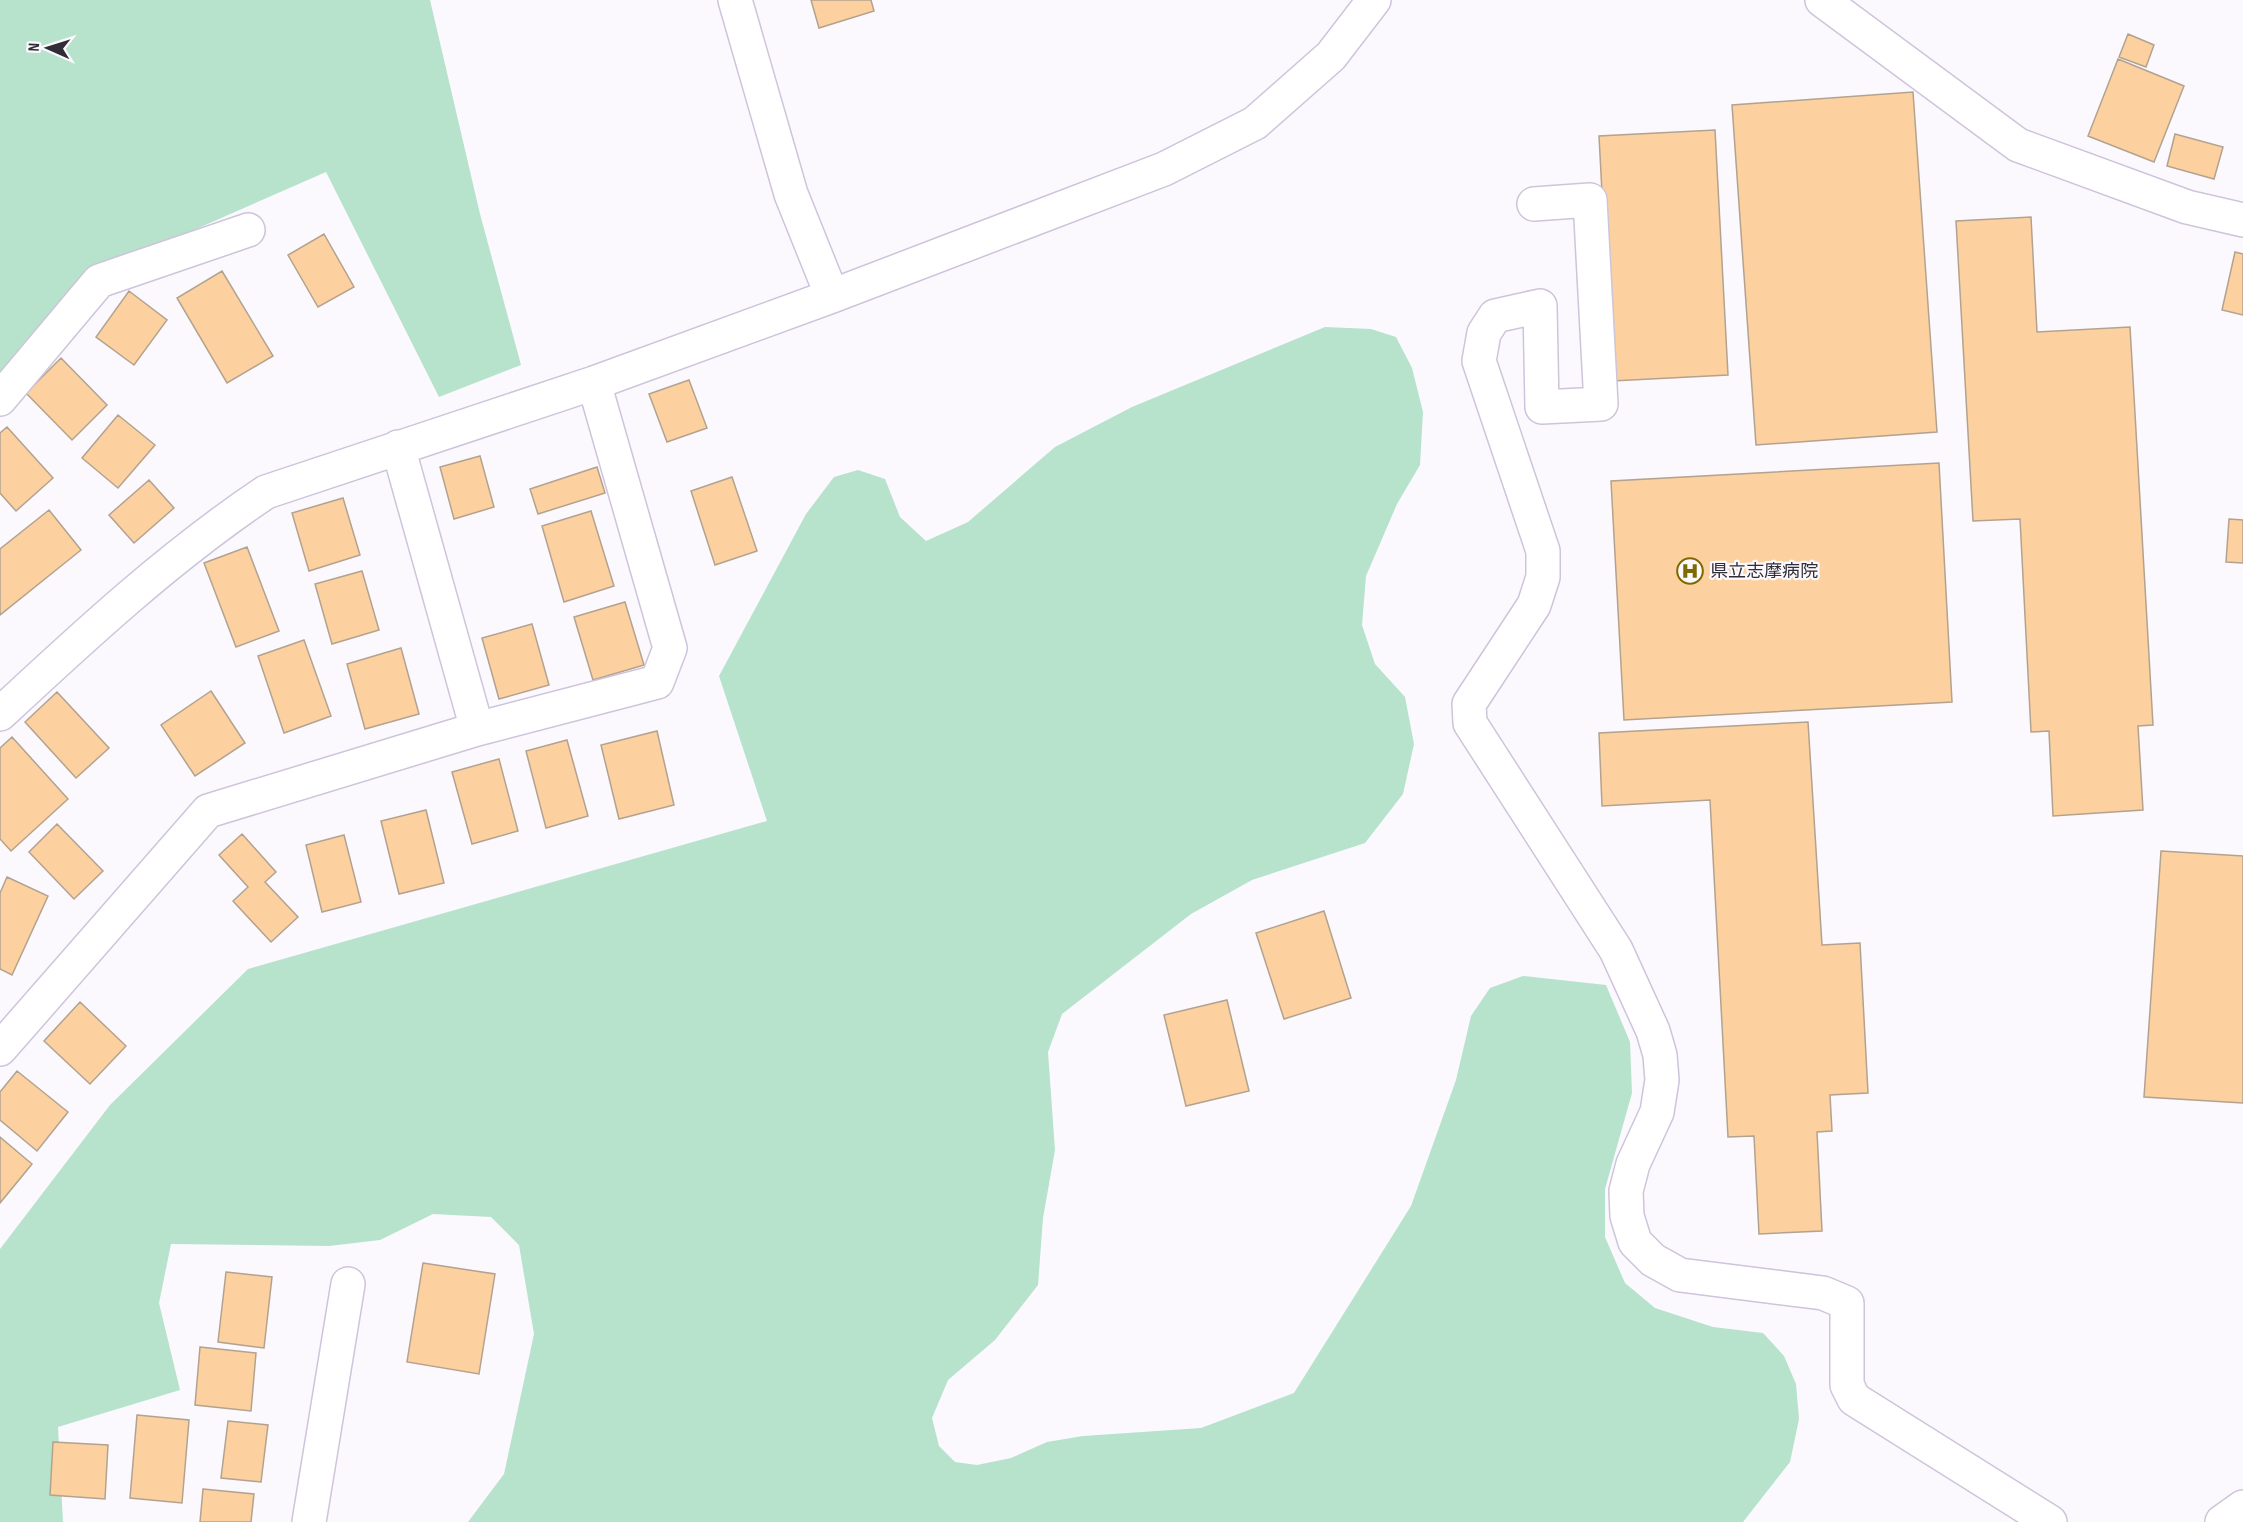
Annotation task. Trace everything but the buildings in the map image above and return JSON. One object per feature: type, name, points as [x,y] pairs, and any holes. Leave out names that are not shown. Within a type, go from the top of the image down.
[{"type":"street","points":[[735,0],[791,194],[832,296]]},
{"type":"street","points":[[0,714],[135,593],[232,514],[266,492],[594,383],[832,296],[1164,169],[1256,123],[1331,56],[1374,0]]},
{"type":"street","points":[[1822,0],[2018,145],[2187,207],[2243,220]]},
{"type":"street","points":[[1534,204],[1590,200],[1600,404],[1542,407],[1540,306],[1496,316],[1484,333],[1479,361],[1543,551],[1543,577],[1534,605],[1469,704],[1470,723],[1616,950],[1653,1031],[1660,1054],[1662,1080],[1657,1112],[1633,1164],[1626,1191],[1627,1216],[1635,1242],[1653,1260],[1680,1275],[1823,1293],[1847,1303],[1847,1385],[1854,1400],[2050,1522]]},
{"type":"street","points":[[0,399],[99,281],[248,230]]},
{"type":"street","points":[[6,1032],[208,811],[477,729],[657,682],[670,648],[594,383]]},
{"type":"street","points":[[398,447],[477,729]]},
{"type":"street","points":[[309,1522],[348,1284]]},
{"type":"street","points":[[2222,1522],[2243,1507]]},
{"type":"green space","points":[[0,0],[430,0],[480,214],[521,365],[439,397],[326,172],[146,251],[0,386]]},
{"type":"green space","points":[[1325,327],[1371,329],[1396,337],[1412,368],[1423,412],[1420,465],[1397,504],[1366,576],[1362,625],[1375,664],[1405,697],[1414,744],[1403,794],[1365,843],[1252,880],[1191,914],[1062,1014],[1048,1052],[1055,1150],[1043,1218],[1038,1285],[995,1340],[948,1380],[932,1418],[939,1446],[955,1462],[977,1465],[1011,1458],[1047,1442],[1083,1436],[1201,1428],[1294,1393],[1411,1206],[1456,1080],[1471,1016],[1490,988],[1523,976],[1606,985],[1630,1042],[1632,1093],[1605,1189],[1605,1237],[1625,1283],[1655,1308],[1713,1327],[1763,1333],[1784,1356],[1796,1384],[1799,1419],[1790,1462],[1743,1522],[468,1522],[504,1474],[534,1334],[519,1245],[491,1217],[433,1214],[380,1240],[329,1246],[171,1244],[159,1303],[180,1390],[58,1427],[63,1522],[0,1522],[0,1249],[110,1105],[248,969],[767,821],[719,676],[806,514],[834,477],[858,470],[885,479],[900,517],[926,541],[968,522],[1055,447],[1132,407]]},
{"type":"place","name":"県立志摩病院","points":[[1690,571]]}]
